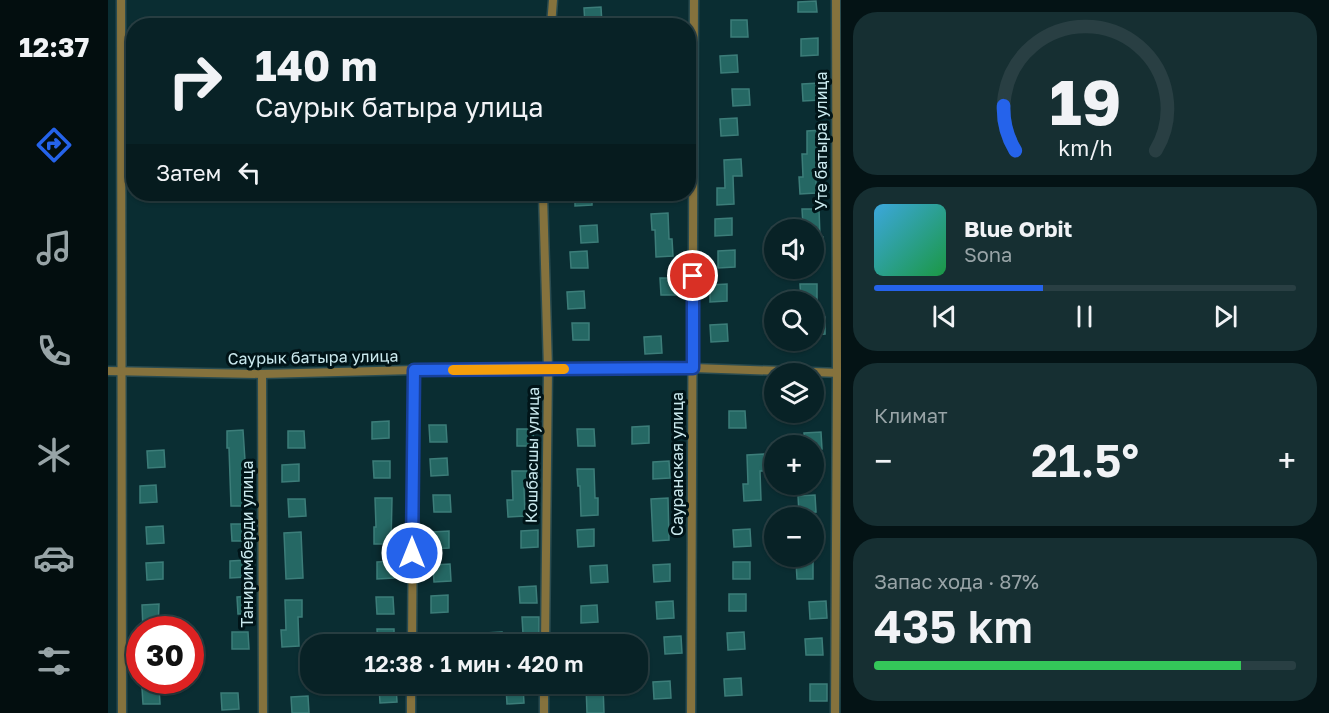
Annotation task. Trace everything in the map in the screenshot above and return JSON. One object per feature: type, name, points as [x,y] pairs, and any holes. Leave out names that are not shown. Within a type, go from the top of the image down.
[{"type":"street","points":[[121,0],[122,713]]},
{"type":"street","points":[[552,18],[553,0]]},
{"type":"street","name":"Сауранская улица","points":[[694,0],[694,18]]},
{"type":"street","name":"Уте батыра улица","points":[[835,713],[839,373],[836,0]]},
{"type":"street","name":"Кошбасшы улица","points":[[543,201],[548,369],[545,634]]},
{"type":"street","name":"Сауранская улица","points":[[691,713],[693,201]]},
{"type":"street","name":"Саурык батыра улица","points":[[108,371],[262,374],[414,370],[693,368],[839,373]]},
{"type":"street","points":[[412,634],[414,370]]},
{"type":"street","name":"Таниримберди улица","points":[[262,374],[263,713]]},
{"type":"street","points":[[411,694],[411,713]]},
{"type":"street","points":[[544,694],[544,713]]},
{"type":"building","points":[[816,1],[817,12],[798,12],[798,2]]},
{"type":"building","points":[[601,7],[602,18],[585,18],[584,8]]},
{"type":"building","points":[[731,20],[747,20],[748,37],[731,37]]},
{"type":"building","points":[[818,38],[818,55],[801,56],[801,39]]},
{"type":"building","points":[[737,55],[738,72],[721,73],[720,56]]},
{"type":"building","points":[[819,83],[820,100],[803,101],[802,84]]},
{"type":"building","points":[[732,89],[749,89],[750,105],[733,106]]},
{"type":"building","points":[[737,118],[738,135],[721,136],[720,119]]},
{"type":"building","points":[[823,130],[824,147],[819,147],[816,193],[800,194],[799,177],[803,177],[802,154],[807,154],[807,131]]},
{"type":"building","points":[[741,159],[742,176],[733,176],[734,204],[717,205],[717,188],[725,188],[724,160]]},
{"type":"building","points":[[575,201],[592,201],[592,205],[575,206]]},
{"type":"building","points":[[802,209],[819,209],[819,219],[803,219]]},
{"type":"building","points":[[668,213],[669,239],[672,239],[673,256],[656,257],[655,230],[652,230],[651,214]]},
{"type":"building","points":[[732,218],[732,235],[715,236],[715,219]]},
{"type":"building","points":[[597,225],[598,242],[581,243],[580,226]]},
{"type":"building","points":[[735,250],[735,267],[718,268],[718,251]]},
{"type":"building","points":[[587,251],[588,268],[571,268],[570,252]]},
{"type":"building","points":[[660,278],[677,278],[678,295],[661,295]]},
{"type":"building","points":[[727,284],[727,301],[710,302],[710,285]]},
{"type":"building","points":[[800,284],[817,284],[817,291],[800,291]]},
{"type":"building","points":[[584,291],[585,308],[568,309],[567,292]]},
{"type":"building","points":[[572,323],[589,323],[589,340],[573,340]]},
{"type":"building","points":[[727,324],[728,341],[711,342],[710,325]]},
{"type":"building","points":[[661,336],[662,353],[645,354],[644,337]]},
{"type":"building","points":[[729,411],[745,411],[746,428],[729,428]]},
{"type":"building","points":[[389,421],[389,438],[372,439],[372,422]]},
{"type":"building","points":[[429,425],[446,425],[447,442],[430,442]]},
{"type":"building","points":[[649,426],[649,443],[632,444],[632,427]]},
{"type":"building","points":[[517,429],[533,429],[534,446],[517,446]]},
{"type":"building","points":[[577,429],[594,429],[595,446],[578,446]]},
{"type":"building","points":[[243,430],[248,506],[231,506],[227,431]]},
{"type":"building","points":[[288,431],[304,431],[305,448],[288,448]]},
{"type":"building","points":[[821,432],[821,435],[804,435],[804,433]]},
{"type":"building","points":[[164,450],[165,467],[148,468],[147,451]]},
{"type":"building","points":[[764,454],[764,471],[760,471],[761,500],[744,501],[743,484],[748,484],[747,455]]},
{"type":"building","points":[[447,458],[448,475],[431,476],[430,459]]},
{"type":"building","points":[[373,461],[390,461],[390,478],[374,478]]},
{"type":"building","points":[[669,461],[670,478],[653,479],[653,462]]},
{"type":"building","points":[[299,464],[299,481],[282,482],[282,465]]},
{"type":"building","points":[[577,469],[594,469],[598,515],[581,516]]},
{"type":"building","points":[[512,471],[529,471],[530,488],[524,488],[525,516],[508,517],[507,500],[513,500]]},
{"type":"building","points":[[156,485],[157,502],[140,503],[140,486]]},
{"type":"building","points":[[433,495],[450,495],[451,512],[434,512]]},
{"type":"building","points":[[815,495],[816,507],[799,507],[798,496]]},
{"type":"building","points":[[375,498],[392,498],[391,544],[374,544]]},
{"type":"building","points":[[668,498],[669,540],[653,541],[651,499]]},
{"type":"building","points":[[288,499],[305,499],[306,516],[289,517]]},
{"type":"building","points":[[231,524],[248,524],[249,541],[232,541]]},
{"type":"building","points":[[163,526],[164,543],[147,544],[146,527]]},
{"type":"building","points":[[594,529],[594,546],[578,547],[577,530]]},
{"type":"building","points":[[750,529],[751,546],[734,547],[733,530]]},
{"type":"building","points":[[538,530],[538,547],[521,548],[521,531]]},
{"type":"building","points":[[449,531],[449,548],[432,549],[432,532]]},
{"type":"building","points":[[301,532],[303,578],[286,579],[284,533]]},
{"type":"building","points":[[247,560],[247,577],[230,578],[230,561]]},
{"type":"building","points":[[394,561],[394,578],[377,579],[377,562]]},
{"type":"building","points":[[163,562],[163,579],[147,580],[146,563]]},
{"type":"building","points":[[733,562],[750,562],[750,579],[733,579]]},
{"type":"building","points":[[450,564],[451,581],[434,582],[433,565]]},
{"type":"building","points":[[670,564],[670,581],[654,582],[653,565]]},
{"type":"building","points":[[607,565],[608,582],[591,583],[590,566]]},
{"type":"building","points":[[796,567],[813,567],[813,579],[797,579]]},
{"type":"building","points":[[536,586],[537,603],[520,603],[519,587]]},
{"type":"building","points":[[729,594],[746,594],[746,611],[729,611]]},
{"type":"building","points":[[448,595],[448,612],[431,613],[431,596]]},
{"type":"building","points":[[254,596],[255,613],[238,614],[237,597]]},
{"type":"building","points":[[376,597],[393,597],[394,614],[377,614]]},
{"type":"building","points":[[285,600],[302,600],[302,617],[298,617],[299,646],[282,647],[281,630],[286,630]]},
{"type":"building","points":[[673,601],[674,618],[657,619],[656,602]]},
{"type":"building","points":[[826,601],[827,618],[810,619],[809,602]]},
{"type":"building","points":[[159,604],[159,616],[142,616],[142,605]]},
{"type":"building","points":[[597,605],[598,622],[581,623],[581,606]]},
{"type":"building","points":[[522,617],[539,617],[539,634],[523,634]]},
{"type":"building","points":[[377,629],[394,629],[394,634],[377,634]]},
{"type":"building","points":[[232,632],[248,632],[249,649],[232,649]]},
{"type":"building","points":[[502,632],[502,634],[485,634]]},
{"type":"building","points":[[744,632],[745,649],[728,650],[727,633]]},
{"type":"building","points":[[681,636],[682,653],[665,654],[664,637]]},
{"type":"building","points":[[822,638],[823,655],[806,655],[805,639]]},
{"type":"building","points":[[741,678],[742,695],[725,696],[724,679]]},
{"type":"building","points":[[670,681],[671,698],[654,699],[653,682]]},
{"type":"building","points":[[810,684],[827,684],[827,701],[810,701]]},
{"type":"building","points":[[221,693],[238,693],[239,709],[222,710]]},
{"type":"building","points":[[142,694],[159,694],[160,704],[143,704]]},
{"type":"building","points":[[379,694],[397,694],[397,702],[380,703]]},
{"type":"building","points":[[506,694],[523,694],[524,703],[507,704]]},
{"type":"building","points":[[586,694],[603,694],[604,713],[587,713]]},
{"type":"building","points":[[308,696],[309,713],[292,713],[291,697]]},
{"type":"slow traffic","points":[[453,370],[564,369]]},
{"type":"route","points":[[412,553],[414,370],[693,368],[693,276]]}]
